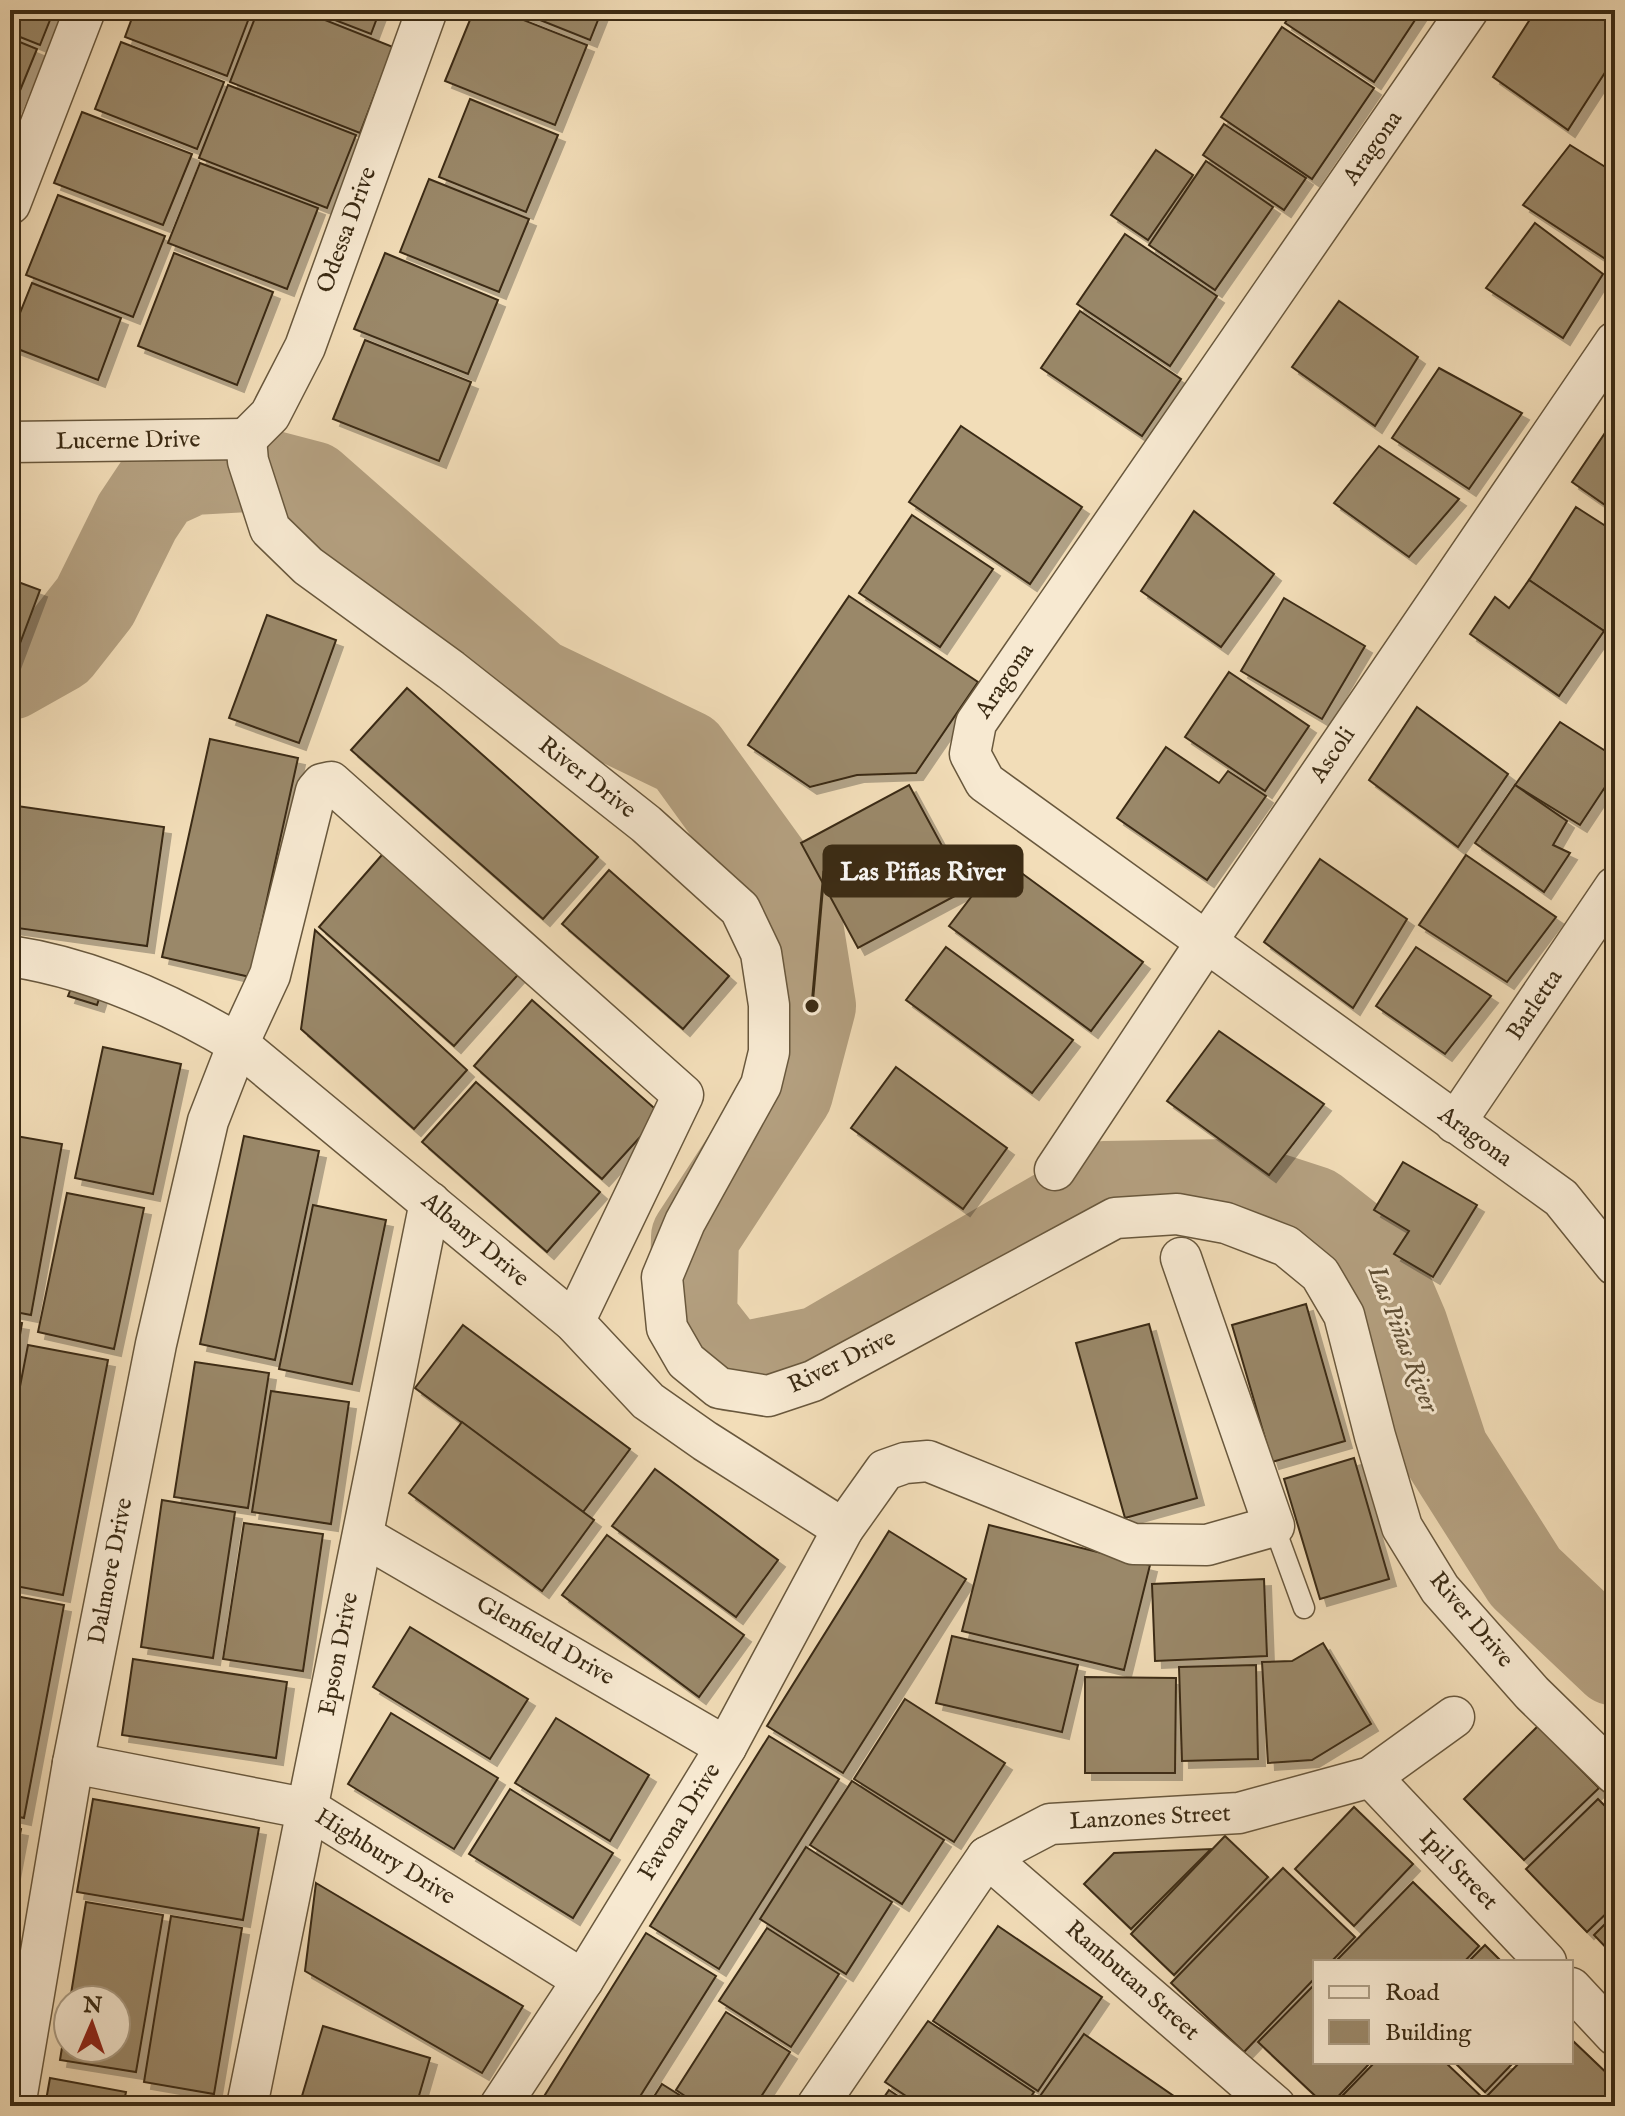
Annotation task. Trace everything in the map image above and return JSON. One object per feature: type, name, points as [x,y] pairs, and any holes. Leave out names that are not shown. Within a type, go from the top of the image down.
[{"type":"street","points":[[10,204],[85,10]]},
{"type":"street","name":"Odessa Drive","points":[[247,450],[270,415],[305,347],[427,10]]},
{"type":"street","name":"Aragona","points":[[1468,10],[976,723],[970,754],[985,782],[1567,1203],[1615,1265]]},
{"type":"street","name":"Ascoli","points":[[1055,1170],[1615,342]]},
{"type":"street","name":"Lucerne Drive","points":[[10,442],[247,450]]},
{"type":"street","name":"River Drive","points":[[247,450],[270,529],[308,566],[451,670],[646,824],[740,909],[761,953],[769,1005],[769,1052],[761,1085],[685,1222],[662,1277],[667,1328],[686,1361],[719,1388],[768,1396],[813,1381],[1115,1218],[1177,1214],[1226,1223],[1286,1246],[1320,1274],[1344,1315],[1370,1421],[1402,1527],[1440,1589],[1532,1693],[1615,1774]]},
{"type":"street","name":"Dalmore Drive","points":[[15,2106],[73,1763],[163,1314],[208,1121],[238,1044],[270,975],[316,791],[322,784],[331,782],[683,1095],[574,1322]]},
{"type":"street","name":"Barletta","points":[[1455,1123],[1615,887]]},
{"type":"street","name":"Albany Drive","points":[[10,956],[90,975],[190,1015],[238,1044],[574,1322],[648,1401],[843,1529]]},
{"type":"street","name":"Epson Drive","points":[[247,2106],[430,1202]]},
{"type":"street","points":[[1181,1258],[1274,1526]]},
{"type":"street","name":"Favona Drive","points":[[500,2106],[583,1980],[726,1747],[843,1529],[885,1470],[905,1463],[928,1461],[1133,1544],[1207,1545],[1274,1526]]},
{"type":"street","name":"Glenfield Drive","points":[[363,1536],[726,1747]]},
{"type":"street","name":"Lanzones Street","points":[[817,2106],[987,1857],[1050,1824],[1239,1813],[1371,1777],[1454,1717]]},
{"type":"street","name":"Highbury Drive","points":[[73,1763],[309,1809],[583,1980]]},
{"type":"street","name":"Ipil Street","points":[[1371,1777],[1544,1960]]},
{"type":"street","name":"Rambutan Street","points":[[987,1857],[1236,2092],[1275,2106]]},
{"type":"street","points":[[1573,1990],[1615,2035]]},
{"type":"lane","points":[[1274,1526],[1304,1608]]},
{"type":"building","points":[[10,10],[54,10],[40,45],[10,33]]},
{"type":"building","points":[[135,10],[252,10],[227,76],[125,37]]},
{"type":"building","points":[[258,10],[300,10],[393,47],[360,133],[230,82]]},
{"type":"building","points":[[309,10],[380,10],[371,34]]},
{"type":"building","points":[[474,10],[498,10],[587,45],[555,125],[445,81]]},
{"type":"building","points":[[515,10],[602,10],[590,40]]},
{"type":"building","points":[[1293,10],[1413,10],[1419,14],[1374,82],[1285,23]]},
{"type":"building","points":[[1536,10],[1615,10],[1615,57],[1568,130],[1493,77]]},
{"type":"building","points":[[1282,27],[1374,88],[1312,179],[1221,117]]},
{"type":"building","points":[[10,38],[37,49],[10,115]]},
{"type":"building","points":[[121,42],[224,82],[197,149],[95,109]]},
{"type":"building","points":[[228,85],[356,135],[327,208],[199,158]]},
{"type":"building","points":[[470,99],[558,135],[526,212],[439,177]]},
{"type":"building","points":[[82,112],[192,154],[163,225],[54,183]]},
{"type":"building","points":[[1224,124],[1306,178],[1284,210],[1203,155]]},
{"type":"building","points":[[1570,145],[1615,173],[1615,256],[1610,262],[1523,205]]},
{"type":"building","points":[[1156,150],[1193,175],[1148,240],[1111,215]]},
{"type":"building","points":[[1206,161],[1273,207],[1215,290],[1149,245]]},
{"type":"building","points":[[200,163],[318,208],[287,289],[168,243]]},
{"type":"building","points":[[429,179],[529,219],[499,292],[400,252]]},
{"type":"building","points":[[58,195],[165,236],[133,317],[26,275]]},
{"type":"building","points":[[1535,223],[1603,274],[1563,338],[1486,288]]},
{"type":"building","points":[[1125,234],[1217,296],[1170,366],[1077,304]]},
{"type":"building","points":[[174,253],[273,292],[237,385],[138,346]]},
{"type":"building","points":[[385,253],[498,300],[468,374],[354,329]]},
{"type":"building","points":[[32,283],[121,318],[98,380],[10,346],[10,338]]},
{"type":"building","points":[[1339,301],[1418,357],[1375,426],[1292,367]]},
{"type":"building","points":[[1080,311],[1181,379],[1142,436],[1041,368]]},
{"type":"building","points":[[365,340],[471,382],[439,461],[333,419]]},
{"type":"building","points":[[1439,368],[1522,413],[1469,489],[1392,438]]},
{"type":"building","points":[[1615,422],[1615,512],[1572,482]]},
{"type":"building","points":[[961,426],[1082,507],[1030,584],[909,502]]},
{"type":"building","points":[[1379,446],[1459,499],[1409,557],[1334,503]]},
{"type":"building","points":[[1576,507],[1615,532],[1615,614],[1604,631],[1529,580]]},
{"type":"building","points":[[1194,511],[1274,574],[1221,647],[1141,591]]},
{"type":"building","points":[[912,515],[993,569],[940,647],[859,593]]},
{"type":"building","points":[[10,579],[40,590],[10,670]]},
{"type":"building","points":[[1529,580],[1604,631],[1559,696],[1470,634],[1495,597],[1509,608]]},
{"type":"building","points":[[849,596],[978,682],[916,773],[857,775],[810,787],[748,745]]},
{"type":"building","points":[[1284,598],[1365,646],[1322,719],[1241,671]]},
{"type":"building","points":[[1615,614],[1615,638],[1604,631]]},
{"type":"building","points":[[267,615],[336,640],[299,743],[229,718]]},
{"type":"building","points":[[1229,672],[1309,726],[1265,791],[1185,737]]},
{"type":"building","points":[[407,688],[598,857],[543,919],[351,750]]},
{"type":"building","points":[[1417,707],[1508,774],[1458,847],[1369,780]]},
{"type":"building","points":[[1560,722],[1615,757],[1615,772],[1580,825],[1515,785]]},
{"type":"building","points":[[210,739],[298,758],[250,977],[162,957]]},
{"type":"building","points":[[1166,747],[1219,783],[1228,771],[1266,796],[1207,880],[1117,818]]},
{"type":"building","points":[[909,785],[966,890],[858,948],[801,843]]},
{"type":"building","points":[[1515,785],[1567,821],[1553,845],[1570,853],[1544,892],[1475,843]]},
{"type":"building","points":[[10,805],[164,827],[147,946],[10,927]]},
{"type":"building","points":[[388,848],[524,968],[454,1046],[319,927]]},
{"type":"building","points":[[1466,855],[1556,917],[1507,982],[1419,925]]},
{"type":"building","points":[[1001,858],[1143,962],[1091,1031],[949,926]]},
{"type":"building","points":[[1320,859],[1407,919],[1353,1008],[1264,942]]},
{"type":"building","points":[[609,870],[729,976],[683,1029],[562,924]]},
{"type":"building","points":[[315,930],[467,1070],[414,1129],[301,1029]]},
{"type":"building","points":[[946,947],[1073,1040],[1032,1093],[906,1000]]},
{"type":"building","points":[[1416,947],[1491,996],[1445,1054],[1376,1006]]},
{"type":"building","points":[[75,978],[103,987],[97,1005],[68,996]]},
{"type":"building","points":[[532,1000],[661,1114],[602,1179],[474,1066]]},
{"type":"building","points":[[1219,1031],[1324,1104],[1269,1175],[1167,1101]]},
{"type":"building","points":[[103,1047],[181,1064],[153,1194],[75,1178]]},
{"type":"building","points":[[896,1067],[1007,1148],[963,1209],[851,1128]]},
{"type":"building","points":[[476,1082],[600,1192],[547,1252],[422,1142]]},
{"type":"building","points":[[10,1135],[62,1144],[31,1315],[10,1311]]},
{"type":"building","points":[[244,1136],[319,1151],[275,1360],[200,1344]]},
{"type":"building","points":[[1403,1162],[1477,1205],[1433,1277],[1394,1254],[1409,1231],[1374,1210]]},
{"type":"building","points":[[67,1193],[144,1208],[114,1349],[38,1332]]},
{"type":"building","points":[[313,1205],[386,1220],[352,1384],[279,1369]]},
{"type":"building","points":[[1306,1304],[1345,1441],[1272,1462],[1232,1325]]},
{"type":"building","points":[[10,1321],[22,1323],[10,1393]]},
{"type":"building","points":[[1149,1324],[1197,1498],[1125,1518],[1076,1343]]},
{"type":"building","points":[[463,1325],[630,1449],[583,1512],[415,1388]]},
{"type":"building","points":[[28,1345],[108,1360],[63,1595],[10,1585],[10,1438]]},
{"type":"building","points":[[195,1362],[269,1373],[248,1508],[174,1497]]},
{"type":"building","points":[[271,1391],[349,1402],[331,1524],[252,1512]]},
{"type":"building","points":[[462,1422],[594,1520],[542,1591],[409,1493]]},
{"type":"building","points":[[1354,1458],[1389,1579],[1320,1599],[1284,1479]]},
{"type":"building","points":[[655,1469],[778,1560],[736,1617],[612,1526]]},
{"type":"building","points":[[162,1500],[235,1512],[213,1658],[141,1647]]},
{"type":"building","points":[[244,1523],[323,1534],[303,1671],[223,1659]]},
{"type":"building","points":[[989,1525],[1150,1565],[1124,1670],[962,1631]]},
{"type":"building","points":[[889,1531],[966,1579],[843,1773],[767,1726]]},
{"type":"building","points":[[607,1535],[744,1635],[699,1697],[562,1595]]},
{"type":"building","points":[[1264,1579],[1267,1656],[1155,1661],[1152,1584]]},
{"type":"building","points":[[10,1595],[64,1605],[24,1818],[10,1815]]},
{"type":"building","points":[[410,1627],[528,1699],[490,1759],[373,1687]]},
{"type":"building","points":[[952,1636],[1078,1665],[1062,1732],[936,1703]]},
{"type":"building","points":[[1323,1643],[1371,1724],[1312,1760],[1268,1763],[1262,1662],[1292,1661]]},
{"type":"building","points":[[133,1659],[287,1682],[276,1758],[122,1735]]},
{"type":"building","points":[[1256,1665],[1258,1759],[1182,1761],[1179,1667]]},
{"type":"building","points":[[1085,1677],[1176,1678],[1175,1773],[1085,1773]]},
{"type":"building","points":[[905,1699],[1005,1763],[954,1842],[854,1779]]},
{"type":"building","points":[[391,1713],[498,1778],[454,1849],[348,1784]]},
{"type":"building","points":[[556,1718],[649,1775],[610,1841],[515,1783]]},
{"type":"building","points":[[1538,1726],[1599,1788],[1524,1860],[1464,1799]]},
{"type":"building","points":[[769,1736],[839,1779],[719,1969],[650,1926]]},
{"type":"building","points":[[852,1781],[944,1840],[902,1904],[810,1845]]},
{"type":"building","points":[[510,1789],[613,1853],[573,1918],[469,1854]]},
{"type":"building","points":[[93,1799],[259,1828],[243,1920],[77,1892]]},
{"type":"building","points":[[1598,1799],[1615,1816],[1615,1905],[1587,1932],[1526,1869]]},
{"type":"building","points":[[1354,1807],[1413,1864],[1354,1926],[1295,1869]]},
{"type":"building","points":[[10,1827],[21,1829],[10,1888]]},
{"type":"building","points":[[1225,1836],[1268,1877],[1174,1975],[1131,1934]]},
{"type":"building","points":[[806,1847],[892,1902],[846,1974],[760,1919]]},
{"type":"building","points":[[1211,1849],[1131,1929],[1084,1884],[1114,1853]]},
{"type":"building","points":[[1283,1868],[1355,1937],[1333,1960],[1313,1960],[1313,1980],[1244,2052],[1171,1983]]},
{"type":"building","points":[[1413,1882],[1479,1946],[1466,1960],[1337,1960]]},
{"type":"building","points":[[316,1883],[523,2006],[482,2073],[305,1971]]},
{"type":"building","points":[[86,1902],[163,1915],[136,2072],[85,2064],[132,2064],[132,1984],[73,1984]]},
{"type":"building","points":[[1615,1914],[1615,1957],[1594,1935]]},
{"type":"building","points":[[171,1916],[242,1928],[214,2094],[144,2082]]},
{"type":"building","points":[[998,1926],[1102,1997],[1038,2091],[933,2021]]},
{"type":"building","points":[[767,1928],[839,1974],[791,2047],[719,2001]]},
{"type":"building","points":[[646,1933],[716,1976],[634,2106],[538,2106]]},
{"type":"building","points":[[1485,1945],[1500,1960],[1470,1960]]},
{"type":"building","points":[[1313,1986],[1313,2064],[1369,2064],[1326,2106],[1258,2042]]},
{"type":"building","points":[[726,2012],[790,2052],[755,2106],[700,2106],[676,2090]]},
{"type":"building","points":[[928,2021],[1034,2092],[1025,2106],[921,2106],[885,2082]]},
{"type":"building","points":[[323,2026],[430,2058],[416,2106],[299,2106]]},
{"type":"building","points":[[1084,2034],[1181,2101],[1177,2106],[1033,2106]]},
{"type":"building","points":[[1573,2041],[1615,2081],[1613,2106],[1493,2106],[1485,2098],[1518,2064],[1573,2064]]},
{"type":"building","points":[[1373,2064],[1447,2064],[1484,2099],[1478,2106],[1351,2106],[1341,2097]]},
{"type":"building","points":[[1456,2064],[1512,2064],[1485,2092]]},
{"type":"building","points":[[50,2078],[126,2092],[123,2106],[45,2106]]},
{"type":"building","points":[[662,2084],[697,2106],[648,2106]]},
{"type":"building","points":[[889,2090],[913,2106],[878,2106]]},
{"type":"building","points":[[133,2101],[162,2106],[132,2106]]},
{"type":"waterway","name":"Las Piñas River","points":[[10,676],[58,649],[95,602],[137,517],[157,487],[192,471],[247,468],[312,485],[536,682],[686,754],[796,906],[812,1006],[789,1093],[695,1237],[693,1318],[732,1368],[820,1350],[1104,1185],[1231,1183],[1314,1210],[1375,1258],[1404,1326],[1445,1451],[1525,1577],[1615,1662]]},
{"type":"place","name":"Las Piñas River","points":[[812,1006]]}]
